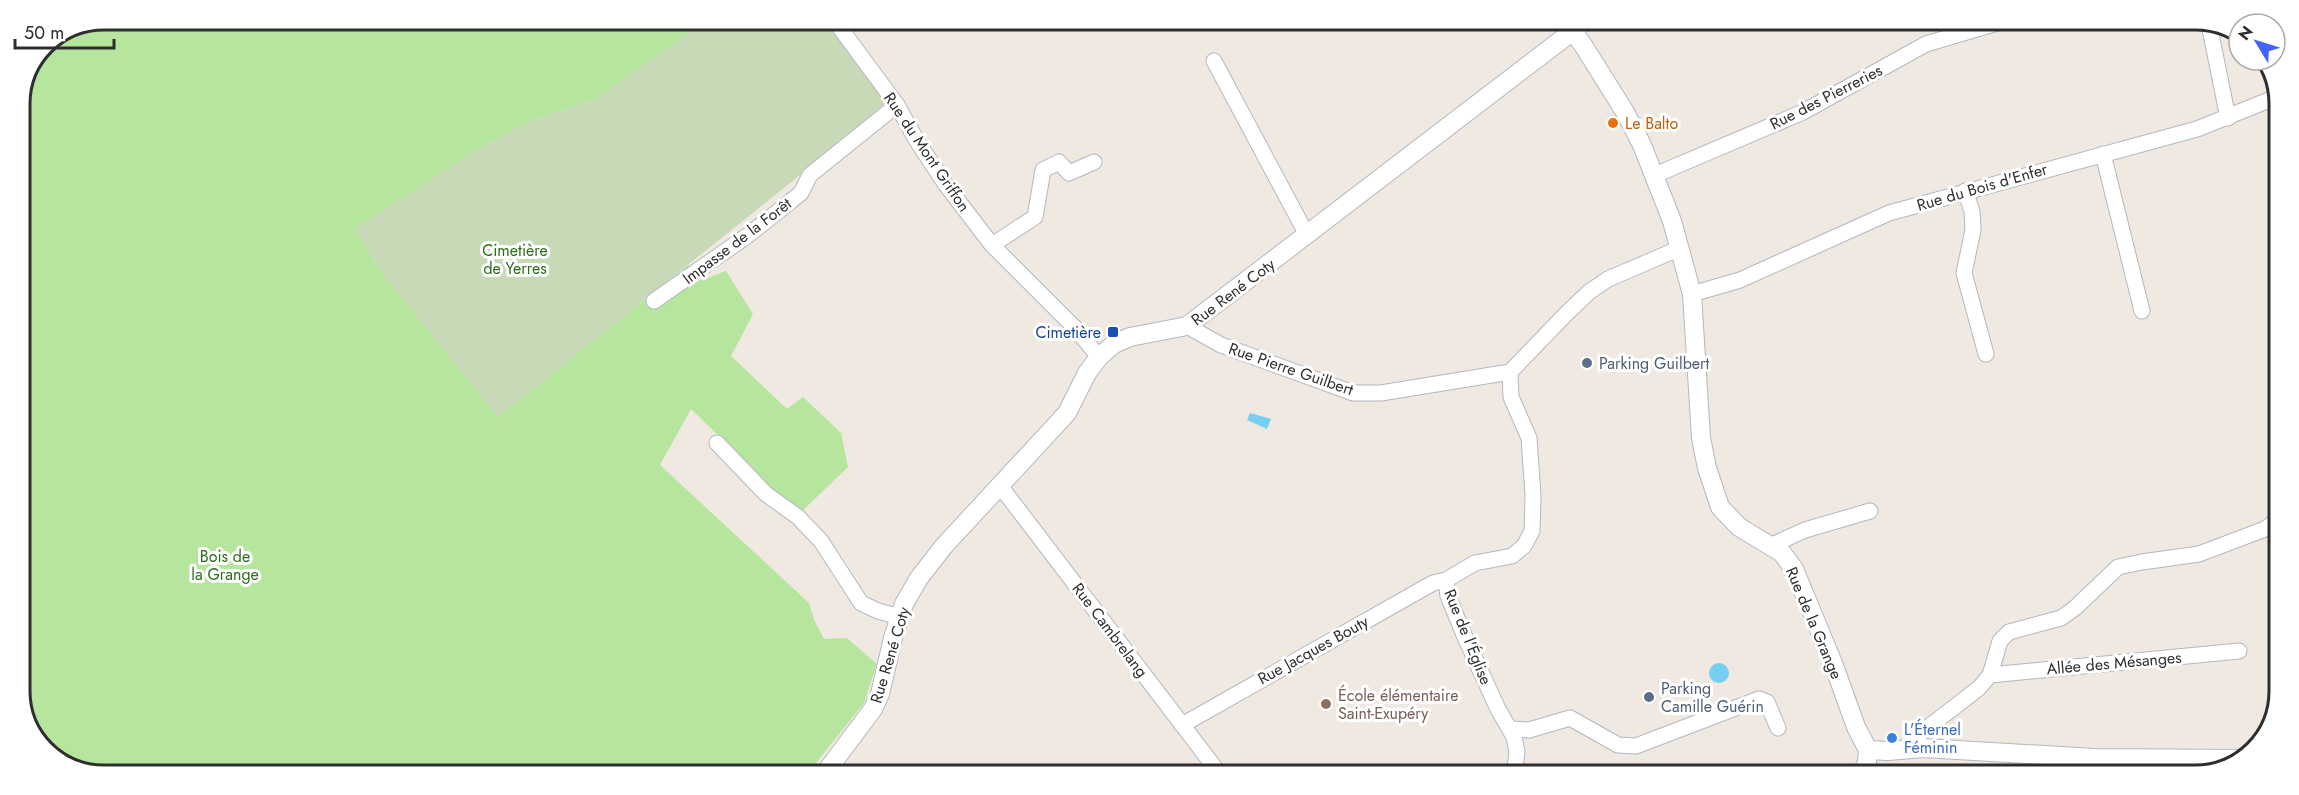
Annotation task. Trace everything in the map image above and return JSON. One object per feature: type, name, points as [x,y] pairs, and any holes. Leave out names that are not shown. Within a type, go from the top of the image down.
[{"type":"street","name":"Rue du Mont Griffon","points":[[842,30],[897,105],[946,185],[992,245],[1075,328],[1099,357]]},
{"type":"street","name":"Rue René Coty","points":[[831,765],[873,709],[880,694],[904,604],[919,578],[944,546],[1067,413],[1099,357],[1114,344],[1130,337],[1187,326],[1307,235],[1568,30]]},
{"type":"street","name":"Rue de la Grange","points":[[1577,30],[1625,112],[1655,175],[1672,221],[1692,294],[1697,403],[1701,438],[1707,468],[1720,507],[1739,527],[1782,553],[1794,569],[1833,663],[1856,727],[1868,750]]},
{"type":"street","name":"Rue des Pierreries","points":[[1655,175],[1803,112],[1926,45],[1974,30]]},
{"type":"street","points":[[2210,31],[2228,118]]},
{"type":"street","points":[[1214,61],[1307,235]]},
{"type":"street","name":"Rue du Bois d'Enfer","points":[[1692,294],[1740,280],[1889,213],[2197,129],[2269,100]]},
{"type":"street","name":"Impasse de la Forêt","points":[[654,301],[747,236],[801,192],[810,175],[897,105]]},
{"type":"street","points":[[2103,154],[2142,311]]},
{"type":"street","points":[[992,245],[1035,217],[1043,170],[1059,162],[1069,173],[1094,162]]},
{"type":"street","points":[[1965,191],[1972,211],[1973,230],[1964,273],[1986,354]]},
{"type":"street","points":[[1510,372],[1566,314],[1597,286],[1678,249]]},
{"type":"street","name":"Rue Pierre Guilbert","points":[[1187,326],[1221,345],[1353,393],[1381,393],[1510,372]]},
{"type":"street","name":"Rue de l'Église","points":[[1510,372],[1511,397],[1529,438],[1533,495],[1532,531],[1524,546],[1512,556],[1475,563],[1446,580],[1448,596],[1464,635],[1498,709],[1510,729],[1517,752],[1515,765]]},
{"type":"street","points":[[717,443],[766,494],[798,518],[821,541],[861,603],[900,617]]},
{"type":"street","name":"Rue Cambrelang","points":[[1001,487],[1212,765]]},
{"type":"street","points":[[1770,546],[1804,530],[1870,511]]},
{"type":"street","points":[[1875,765],[1905,753],[1913,739],[1979,688],[1990,675],[2000,641],[2009,632],[2061,618],[2075,608],[2118,567],[2199,554],[2269,526]]},
{"type":"street","name":"Rue Jacques Bouty","points":[[1182,725],[1433,583],[1446,580]]},
{"type":"street","name":"Allée des Mésanges","points":[[1990,675],[2239,651]]},
{"type":"street","points":[[1510,729],[1529,730],[1570,718],[1618,745],[1636,746],[1759,699],[1767,702],[1778,728]]},
{"type":"street","points":[[1864,765],[1867,762],[1868,750],[1909,749],[2086,765]]},
{"type":"street","points":[[2118,765],[2221,760]]},
{"type":"green space","name":"Bois de la Grange","points":[[104,30],[693,30],[596,99],[531,121],[475,151],[355,229],[383,274],[498,417],[688,265],[702,280],[726,271],[753,314],[731,356],[787,409],[803,397],[841,433],[848,467],[799,514],[691,409],[660,465],[809,603],[814,620],[824,639],[847,638],[877,664],[864,703],[814,765],[104,765],[80,761],[59,750],[40,728],[31,706],[30,696],[30,104],[31,89],[42,63],[63,42],[89,31]]},
{"type":"green space","name":"Cimetière de Yerres","points":[[693,30],[831,30],[889,100],[830,151],[498,417],[383,274],[355,229],[475,151],[531,121],[596,99]]},
{"type":"water","points":[[1250,413],[1271,419],[1267,429],[1247,420]]},
{"type":"water","points":[[1719,663],[1726,666],[1729,673],[1726,680],[1719,683],[1712,680],[1709,673],[1712,666]]},
{"type":"place","name":"Le Balto","points":[[1613,123]]},
{"type":"place","name":"Cimetière","points":[[1113,332]]},
{"type":"place","name":"Parking Guilbert","points":[[1587,363]]},
{"type":"place","name":"Parking Camille Guérin","points":[[1649,697]]},
{"type":"place","name":"École élémentaire Saint-Exupéry","points":[[1326,704]]},
{"type":"place","name":"L'Éternel Féminin","points":[[1892,738]]}]
